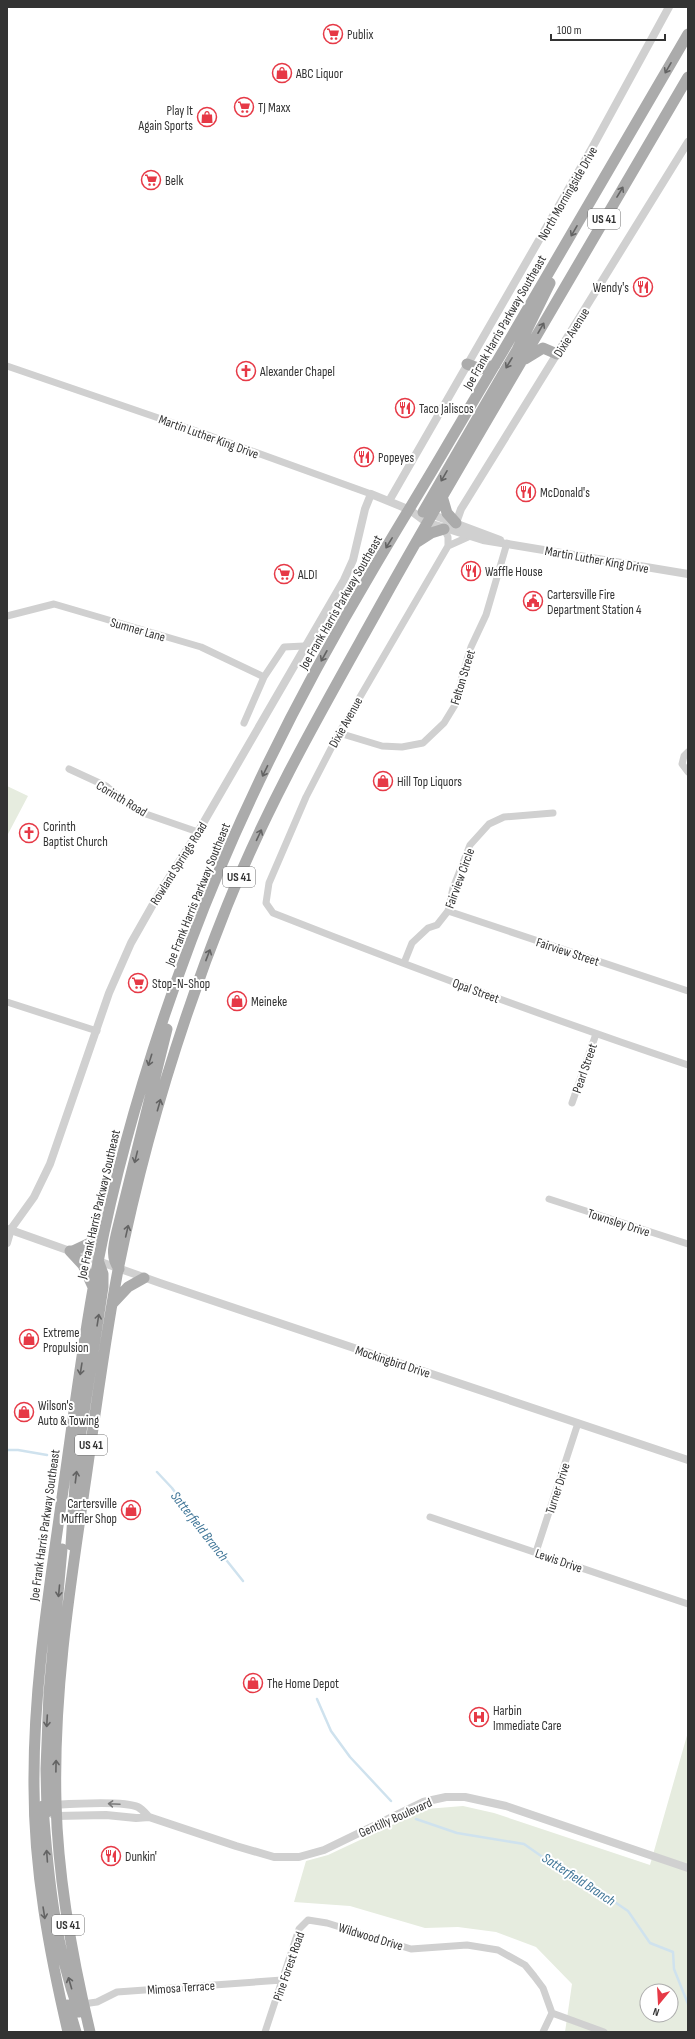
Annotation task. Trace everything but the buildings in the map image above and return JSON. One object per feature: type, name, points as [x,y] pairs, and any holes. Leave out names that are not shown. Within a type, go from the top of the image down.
[{"type":"main road","name":"Joe Frank Harris Parkway Southeast","points":[[90,2032],[83,2004],[47,1809],[34,1748],[39,1668],[58,1525],[93,1290],[106,1225],[138,1100],[167,1010],[214,884],[271,758],[321,662],[369,576],[496,365],[688,34]]},
{"type":"main road","name":"Joe Frank Harris Parkway Southeast","points":[[68,2032],[58,1990],[41,1892],[47,1809],[58,1699],[73,1571],[112,1303],[147,1148],[171,1066],[191,1003],[228,904],[275,799],[300,749],[414,544],[427,516],[442,496],[688,78]]},
{"type":"main road","points":[[427,516],[526,334],[548,288],[561,252]]},
{"type":"main road","points":[[521,362],[543,348],[557,354]]},
{"type":"main road","points":[[467,364],[480,369],[496,365]]},
{"type":"main road","points":[[442,496],[447,513],[456,523]]},
{"type":"main road","points":[[414,544],[431,533],[444,529]]},
{"type":"main road","points":[[119,1269],[114,1262],[114,1248],[166,1035],[167,1010]]},
{"type":"main road","points":[[93,1290],[83,1266],[71,1251],[90,1243],[106,1225]]},
{"type":"main road","points":[[73,1571],[70,1537],[75,1484],[103,1287],[103,1274],[98,1262]]},
{"type":"main road","points":[[112,1303],[128,1287],[144,1278]]},
{"type":"main road","points":[[47,1809],[50,1884],[56,1928],[76,2004],[90,2032]]},
{"type":"main road","points":[[58,1990],[67,2003],[76,2032]]},
{"type":"street","name":"North Morningside Drive","points":[[389,501],[467,364],[573,184],[668,7]]},
{"type":"street","name":"Dixie Avenue","points":[[456,523],[461,509],[688,142]]},
{"type":"street","name":"Martin Luther King Drive","points":[[7,366],[197,431],[371,494],[410,510],[456,523],[507,543]]},
{"type":"street","name":"Rowland Springs Road","points":[[7,1242],[9,1229],[28,1206],[45,1176],[97,1031],[109,993],[131,943],[160,892],[198,832],[304,646],[344,580],[353,560],[365,509],[371,494]]},
{"type":"street","name":"Martin Luther King Drive","points":[[427,516],[444,529],[468,536],[688,574]]},
{"type":"street","points":[[444,529],[448,537],[448,546],[468,536]]},
{"type":"street","name":"Felton Street","points":[[338,733],[382,746],[402,748],[423,743],[444,723],[455,706],[471,647],[486,615],[507,543]]},
{"type":"street","name":"Dixie Avenue","points":[[268,907],[266,894],[306,797],[338,733],[448,546]]},
{"type":"street","name":"Sumner Lane","points":[[7,616],[54,604],[201,647],[264,678]]},
{"type":"street","points":[[244,723],[264,678],[284,647],[304,646]]},
{"type":"street","points":[[688,752],[684,756],[682,764],[688,772]]},
{"type":"street","name":"Corinth Road","points":[[69,769],[106,786],[129,805],[143,813],[198,832]]},
{"type":"street","name":"Fairview Circle","points":[[404,963],[412,943],[428,928],[437,925],[448,911],[453,888],[470,845],[489,824],[504,818],[553,813]]},
{"type":"street","name":"Opal Street","points":[[268,907],[273,913],[404,963],[596,1034],[688,1065]]},
{"type":"street","name":"Fairview Street","points":[[448,911],[688,991]]},
{"type":"street","points":[[7,1002],[97,1031]]},
{"type":"street","name":"Pearl Street","points":[[572,1103],[596,1034]]},
{"type":"street","name":"Townsley Drive","points":[[549,1199],[688,1244]]},
{"type":"street","name":"Mockingbird Drive","points":[[9,1229],[144,1278],[688,1460]]},
{"type":"street","name":"Turner Drive","points":[[536,1552],[578,1423]]},
{"type":"street","name":"Lewis Drive","points":[[430,1517],[688,1604]]},
{"type":"street","name":"Gentilly Boulevard","points":[[47,1809],[149,1818],[258,1853],[290,1858],[307,1856],[324,1850],[423,1802],[446,1797],[465,1797],[501,1805],[688,1868]]},
{"type":"street","name":"Gentilly Boulevard","points":[[47,1809],[128,1805],[138,1807],[149,1818]]},
{"type":"street","name":"Pine Forest Road","points":[[267,2032],[299,1929],[308,1920],[327,1923]]},
{"type":"street","name":"Wildwood Drive","points":[[327,1923],[411,1949],[466,1945],[498,1950],[524,1965],[534,1976],[543,1988],[552,2013]]},
{"type":"street","name":"Mimosa Terrace","points":[[83,2004],[97,2002],[118,1992],[282,1980]]},
{"type":"street","points":[[543,2032],[552,2013],[604,2032]]},
{"type":"shaded area","points":[[7,786],[28,796],[8,834],[7,834]]},
{"type":"shaded area","points":[[688,1732],[688,2032],[565,2032],[572,1984],[536,1947],[496,1932],[458,1927],[425,1928],[350,1906],[294,1902],[306,1861],[328,1855],[426,1809],[463,1806],[494,1813],[650,1865]]},
{"type":"waterway","name":"Satterfield Branch","points":[[7,1450],[18,1450],[47,1455]]},
{"type":"waterway","name":"Satterfield Branch","points":[[157,1472],[172,1488],[200,1527],[243,1581]]},
{"type":"waterway","name":"Satterfield Branch","points":[[317,1699],[331,1731],[350,1757],[391,1801]]},
{"type":"waterway","name":"Satterfield Branch","points":[[416,1819],[457,1833],[524,1844],[554,1865],[594,1888],[628,1911],[650,1943],[673,1952],[674,1969],[688,2004]]},
{"type":"place","name":"Publix","points":[[333,34]]},
{"type":"place","name":"ABC Liquor","points":[[282,73]]},
{"type":"place","name":"TJ Maxx","points":[[244,107]]},
{"type":"place","name":"Play It Again Sports","points":[[207,117]]},
{"type":"place","name":"Belk","points":[[151,180]]},
{"type":"place","name":"Wendy's","points":[[643,287]]},
{"type":"place","name":"Alexander Chapel","points":[[246,371]]},
{"type":"place","name":"Taco Jaliscos","points":[[405,408]]},
{"type":"place","name":"Popeyes","points":[[364,457]]},
{"type":"place","name":"McDonald's","points":[[526,492]]},
{"type":"place","name":"Waffle House","points":[[471,571]]},
{"type":"place","name":"ALDI","points":[[284,574]]},
{"type":"place","name":"Cartersville Fire Department Station 4","points":[[533,601]]},
{"type":"place","name":"Hill Top Liquors","points":[[383,781]]},
{"type":"place","name":"Corinth Baptist Church","points":[[29,833]]},
{"type":"place","name":"Stop-N-Shop","points":[[138,983]]},
{"type":"place","name":"Meineke","points":[[237,1001]]},
{"type":"place","name":"Extreme Propulsion","points":[[29,1339]]},
{"type":"place","name":"Wilson's Auto & Towing","points":[[24,1412]]},
{"type":"place","name":"Cartersville Muffler Shop","points":[[131,1510]]},
{"type":"place","name":"The Home Depot","points":[[253,1683]]},
{"type":"place","name":"Harbin Immediate Care","points":[[479,1717]]},
{"type":"place","name":"Dunkin'","points":[[111,1856]]}]
